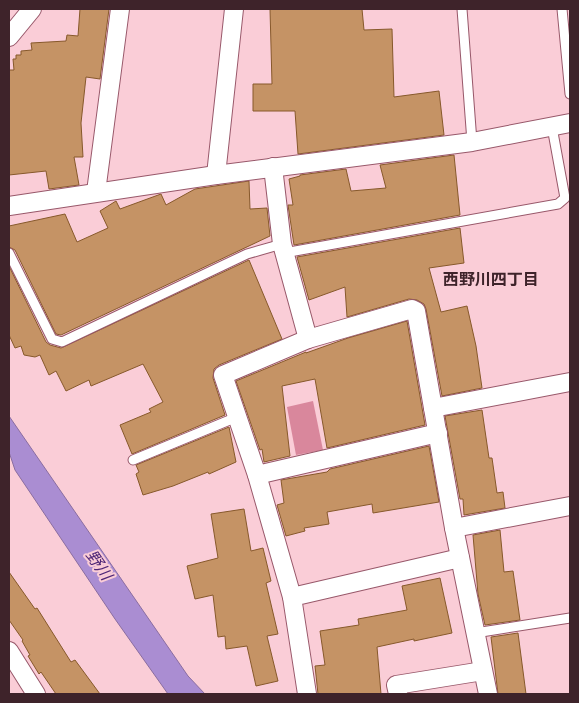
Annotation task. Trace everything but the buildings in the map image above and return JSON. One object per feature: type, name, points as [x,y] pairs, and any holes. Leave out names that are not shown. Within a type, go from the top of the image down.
[{"type":"street","points":[[9,37],[15,22],[32,9]]},
{"type":"street","points":[[96,192],[120,9]]},
{"type":"street","points":[[216,175],[234,9]]},
{"type":"street","points":[[9,206],[273,167],[472,142],[570,124]]},
{"type":"street","points":[[273,167],[283,248],[308,339]]},
{"type":"street","points":[[307,694],[292,596],[257,474],[223,375],[308,339],[412,308],[416,311],[454,528],[488,694]]},
{"type":"street","points":[[433,408],[570,382]]},
{"type":"street","points":[[257,474],[438,433]]},
{"type":"street","points":[[454,528],[570,506]]},
{"type":"street","points":[[292,596],[460,558]]},
{"type":"street","points":[[9,651],[36,694]]},
{"type":"street","points":[[398,694],[396,685],[483,671]]},
{"type":"lane","points":[[462,9],[472,142]]},
{"type":"lane","points":[[562,9],[570,94]]},
{"type":"lane","points":[[9,254],[52,339],[62,342],[247,254],[558,204],[565,198],[552,127]]},
{"type":"lane","points":[[133,460],[237,417]]},
{"type":"lane","points":[[475,633],[570,618]]},
{"type":"shaded area","points":[[313,401],[323,450],[296,455],[287,407]]},
{"type":"water","name":"野川","points":[[9,416],[188,676],[205,694],[168,694],[115,619],[15,470],[9,452]]},
{"type":"district","name":"西野川四丁目","points":[[491,279]]}]
